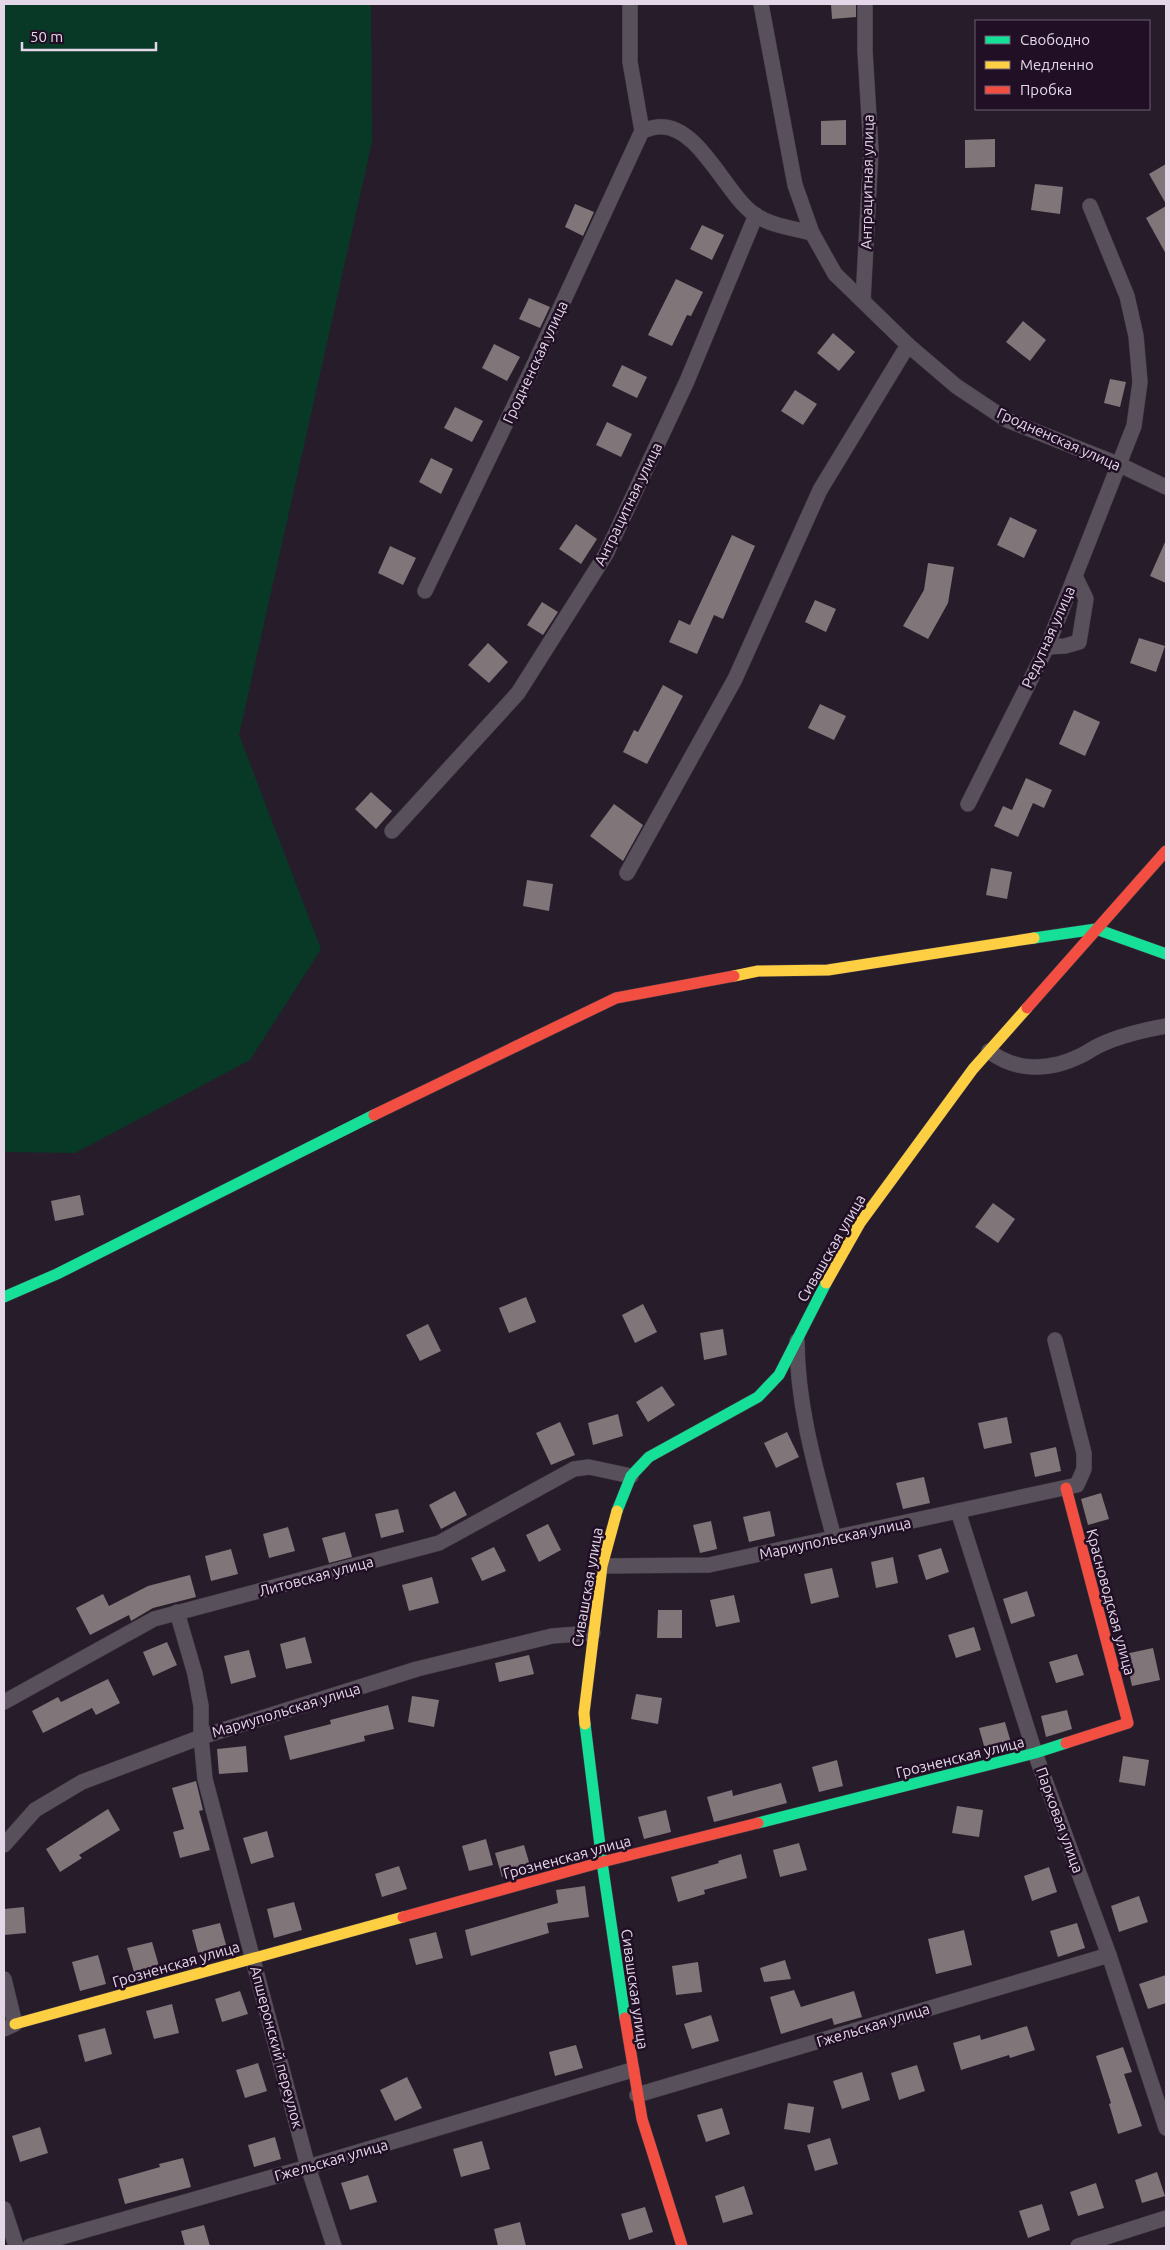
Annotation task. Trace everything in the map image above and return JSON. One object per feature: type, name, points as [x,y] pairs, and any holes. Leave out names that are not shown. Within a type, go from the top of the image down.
[{"type":"street","points":[[630,4],[630,62],[642,131],[657,126],[669,127],[684,135],[709,159],[742,203],[756,215],[766,221],[812,233]]},
{"type":"street","name":"Гродненская улица","points":[[761,4],[795,185],[812,233],[835,274],[908,345],[956,386],[1007,420],[1120,465],[1166,487]]},
{"type":"street","name":"Антрацитная улица","points":[[863,301],[871,150],[865,51],[865,4]]},
{"type":"street","name":"Гродненская улица","points":[[425,591],[532,369],[642,131]]},
{"type":"street","name":"Редутная улица","points":[[968,804],[1047,647],[1134,426],[1140,382],[1136,336],[1127,296],[1090,206]]},
{"type":"street","name":"Антрацитная улица","points":[[392,831],[518,693],[606,554],[687,381],[756,215]]},
{"type":"street","points":[[627,873],[735,679],[820,490],[908,345]]},
{"type":"street","points":[[1047,647],[1065,646],[1079,642],[1086,599],[1075,576]]},
{"type":"street","name":"Сивашская улица","points":[[682,2246],[642,2119],[632,2070],[602,1862],[584,1713],[602,1566],[614,1518],[631,1476],[649,1457],[758,1397],[779,1375],[797,1342],[816,1300],[860,1223],[973,1069],[1166,851]]},
{"type":"street","points":[[4,1297],[66,1270],[458,1074],[616,998],[758,971],[828,970],[1096,929],[1166,954]]},
{"type":"street","points":[[990,1051],[1002,1061],[1038,1068],[1079,1057],[1100,1045],[1140,1031],[1166,1026]]},
{"type":"street","points":[[1055,1340],[1084,1453],[1084,1469],[1077,1485],[1066,1488]]},
{"type":"street","points":[[797,1342],[797,1373],[818,1480],[834,1538]]},
{"type":"street","name":"Литовская улица","points":[[4,1702],[154,1619],[439,1543],[574,1469],[589,1467],[631,1476]]},
{"type":"street","name":"Мариупольская улица","points":[[602,1566],[709,1565],[1066,1488]]},
{"type":"street","name":"Красноводская улица","points":[[1066,1488],[1128,1723]]},
{"type":"street","name":"Парковая улица","points":[[958,1511],[1035,1753],[1109,1955],[1166,2128]]},
{"type":"street","name":"Апшеронский переулок","points":[[177,1612],[195,1674],[201,1706],[204,1779],[254,1957],[308,2167],[334,2246]]},
{"type":"street","name":"Мариупольская улица","points":[[4,1845],[35,1810],[82,1782],[201,1737],[417,1669],[552,1636],[593,1633]]},
{"type":"street","name":"Грозненская улица","points":[[10,2026],[602,1862],[1035,1753],[1128,1723]]},
{"type":"street","name":"Гжельская улица","points":[[637,2095],[1109,1955]]},
{"type":"street","points":[[4,1980],[10,2026]]},
{"type":"street","name":"Гжельская улица","points":[[30,2246],[308,2167],[632,2070]]},
{"type":"street","points":[[4,2209],[16,2246]]},
{"type":"street","points":[[1078,2246],[1166,2218]]},
{"type":"green space","points":[[4,4],[371,4],[372,142],[239,735],[321,949],[250,1060],[75,1153],[4,1152]]},
{"type":"building","points":[[831,4],[856,4],[856,17],[832,19]]},
{"type":"building","points":[[846,120],[846,145],[821,145],[821,121]]},
{"type":"building","points":[[995,139],[995,167],[965,168],[965,140]]},
{"type":"building","points":[[1166,164],[1166,204],[1149,174]]},
{"type":"building","points":[[1035,184],[1063,187],[1060,214],[1031,210]]},
{"type":"building","points":[[575,204],[594,212],[583,236],[565,227]]},
{"type":"building","points":[[1166,206],[1166,254],[1146,218]]},
{"type":"building","points":[[702,225],[724,235],[712,260],[690,249]]},
{"type":"building","points":[[676,279],[703,292],[691,316],[687,315],[672,346],[648,335]]},
{"type":"building","points":[[529,298],[550,307],[540,328],[519,319]]},
{"type":"building","points":[[1023,321],[1046,340],[1030,361],[1006,342]]},
{"type":"building","points":[[833,333],[855,352],[839,371],[817,353]]},
{"type":"building","points":[[494,344],[520,357],[507,381],[482,368]]},
{"type":"building","points":[[622,365],[647,377],[637,398],[612,386]]},
{"type":"building","points":[[1110,379],[1126,382],[1120,407],[1104,403]]},
{"type":"building","points":[[795,390],[817,404],[803,425],[781,411]]},
{"type":"building","points":[[455,407],[483,421],[472,442],[444,428]]},
{"type":"building","points":[[607,422],[632,434],[621,457],[596,445]]},
{"type":"building","points":[[431,458],[453,469],[441,494],[419,482]]},
{"type":"building","points":[[1010,517],[1037,530],[1024,558],[997,545]]},
{"type":"building","points":[[576,524],[597,539],[581,564],[559,549]]},
{"type":"building","points":[[732,535],[755,546],[723,619],[714,615],[697,654],[669,642],[679,620],[690,625]]},
{"type":"building","points":[[1166,540],[1166,583],[1150,576]]},
{"type":"building","points":[[390,546],[416,558],[403,585],[378,573]]},
{"type":"building","points":[[928,563],[954,567],[948,603],[928,639],[903,626],[924,590]]},
{"type":"building","points":[[815,600],[836,609],[826,632],[805,622]]},
{"type":"building","points":[[542,602],[558,612],[543,635],[527,625]]},
{"type":"building","points":[[1139,638],[1165,646],[1156,672],[1130,663]]},
{"type":"building","points":[[488,643],[508,662],[489,683],[468,665]]},
{"type":"building","points":[[663,685],[683,696],[647,764],[623,752],[634,730],[638,732]]},
{"type":"building","points":[[820,704],[846,716],[834,740],[808,728]]},
{"type":"building","points":[[1074,710],[1100,722],[1085,756],[1059,744]]},
{"type":"building","points":[[1026,778],[1052,790],[1044,808],[1033,803],[1018,837],[994,826],[1003,806],[1012,810]]},
{"type":"building","points":[[371,792],[392,811],[376,829],[355,809]]},
{"type":"building","points":[[614,804],[643,825],[623,861],[590,836]]},
{"type":"building","points":[[991,868],[1012,872],[1007,899],[986,895]]},
{"type":"building","points":[[527,880],[553,884],[549,911],[523,906]]},
{"type":"building","points":[[80,1195],[84,1215],[55,1221],[51,1201]]},
{"type":"building","points":[[993,1203],[1015,1219],[998,1243],[975,1227]]},
{"type":"building","points":[[526,1297],[536,1322],[509,1333],[499,1308]]},
{"type":"building","points":[[643,1304],[657,1332],[635,1343],[622,1315]]},
{"type":"building","points":[[428,1324],[441,1351],[420,1361],[406,1335]]},
{"type":"building","points":[[723,1329],[727,1355],[704,1360],[700,1333]]},
{"type":"building","points":[[662,1386],[675,1405],[648,1422],[636,1402]]},
{"type":"building","points":[[618,1414],[623,1436],[593,1445],[588,1423]]},
{"type":"building","points":[[1007,1417],[1012,1443],[984,1449],[978,1423]]},
{"type":"building","points":[[560,1422],[575,1455],[551,1465],[536,1433]]},
{"type":"building","points":[[787,1432],[799,1457],[776,1468],[764,1443]]},
{"type":"building","points":[[1056,1447],[1061,1471],[1035,1477],[1030,1453]]},
{"type":"building","points":[[924,1477],[930,1503],[903,1509],[896,1483]]},
{"type":"building","points":[[455,1491],[467,1515],[441,1529],[429,1505]]},
{"type":"building","points":[[1101,1493],[1109,1519],[1088,1525],[1081,1499]]},
{"type":"building","points":[[398,1509],[404,1532],[381,1538],[375,1514]]},
{"type":"building","points":[[770,1511],[775,1536],[749,1542],[743,1517]]},
{"type":"building","points":[[711,1521],[717,1549],[700,1553],[693,1525]]},
{"type":"building","points":[[548,1524],[561,1550],[539,1562],[526,1535]]},
{"type":"building","points":[[288,1527],[295,1551],[269,1558],[263,1534]]},
{"type":"building","points":[[345,1532],[352,1557],[329,1563],[322,1538]]},
{"type":"building","points":[[494,1547],[506,1571],[482,1581],[471,1558]]},
{"type":"building","points":[[941,1548],[949,1572],[926,1580],[918,1555]]},
{"type":"building","points":[[231,1549],[238,1574],[211,1581],[205,1556]]},
{"type":"building","points":[[893,1557],[898,1583],[876,1588],[871,1562]]},
{"type":"building","points":[[832,1568],[839,1597],[811,1604],[804,1574]]},
{"type":"building","points":[[190,1575],[196,1597],[153,1608],[131,1621],[129,1615],[90,1635],[76,1608],[103,1594],[109,1606],[148,1586]]},
{"type":"building","points":[[432,1577],[439,1603],[409,1611],[402,1585]]},
{"type":"building","points":[[1027,1591],[1035,1616],[1011,1624],[1003,1599]]},
{"type":"building","points":[[734,1595],[740,1622],[716,1627],[710,1600]]},
{"type":"building","points":[[658,1610],[682,1610],[682,1638],[657,1638]]},
{"type":"building","points":[[974,1627],[981,1650],[956,1658],[948,1635]]},
{"type":"building","points":[[305,1637],[312,1663],[286,1669],[280,1644]]},
{"type":"building","points":[[167,1642],[177,1665],[153,1676],[143,1652]]},
{"type":"building","points":[[1153,1648],[1160,1680],[1132,1686],[1125,1654]]},
{"type":"building","points":[[249,1650],[256,1677],[231,1684],[224,1656]]},
{"type":"building","points":[[1077,1654],[1084,1675],[1056,1683],[1049,1662]]},
{"type":"building","points":[[529,1655],[534,1674],[499,1682],[495,1663]]},
{"type":"building","points":[[108,1679],[120,1703],[96,1715],[92,1708],[43,1733],[32,1711],[58,1697],[61,1702]]},
{"type":"building","points":[[636,1694],[662,1698],[658,1724],[631,1719]]},
{"type":"building","points":[[412,1696],[439,1700],[434,1727],[408,1722]]},
{"type":"building","points":[[388,1705],[394,1729],[364,1736],[365,1741],[290,1760],[284,1736],[331,1724],[330,1720]]},
{"type":"building","points":[[1067,1710],[1072,1729],[1046,1737],[1041,1716]]},
{"type":"building","points":[[1005,1722],[1012,1746],[986,1753],[979,1728]]},
{"type":"building","points":[[246,1746],[248,1772],[219,1774],[217,1749]]},
{"type":"building","points":[[1123,1756],[1149,1760],[1145,1786],[1119,1782]]},
{"type":"building","points":[[837,1760],[843,1786],[819,1792],[812,1767]]},
{"type":"building","points":[[196,1781],[203,1810],[199,1811],[210,1850],[180,1858],[173,1832],[184,1829],[172,1788]]},
{"type":"building","points":[[781,1783],[787,1803],[714,1822],[707,1797],[732,1790],[733,1796]]},
{"type":"building","points":[[957,1806],[983,1810],[979,1837],[952,1833]]},
{"type":"building","points":[[108,1809],[120,1830],[79,1855],[82,1858],[60,1872],[46,1849]]},
{"type":"building","points":[[666,1810],[671,1832],[644,1839],[638,1817]]},
{"type":"building","points":[[267,1831],[274,1857],[251,1864],[243,1838]]},
{"type":"building","points":[[486,1839],[493,1865],[469,1871],[462,1846]]},
{"type":"building","points":[[799,1843],[807,1870],[780,1877],[773,1850]]},
{"type":"building","points":[[524,1845],[531,1869],[502,1877],[495,1853]]},
{"type":"building","points":[[741,1854],[747,1878],[704,1890],[705,1894],[678,1902],[671,1877],[719,1863],[718,1861]]},
{"type":"building","points":[[399,1866],[407,1889],[382,1897],[375,1874]]},
{"type":"building","points":[[1049,1867],[1057,1892],[1032,1901],[1024,1876]]},
{"type":"building","points":[[585,1886],[589,1917],[547,1923],[549,1933],[471,1956],[465,1930],[558,1903],[556,1890]]},
{"type":"building","points":[[1139,1896],[1148,1922],[1119,1932],[1111,1906]]},
{"type":"building","points":[[294,1902],[302,1930],[274,1938],[267,1909]]},
{"type":"building","points":[[24,1907],[26,1933],[4,1935],[4,1909]]},
{"type":"building","points":[[220,1923],[228,1952],[200,1960],[192,1930]]},
{"type":"building","points":[[1077,1923],[1085,1948],[1058,1957],[1050,1931]]},
{"type":"building","points":[[964,1930],[972,1965],[936,1974],[928,1939]]},
{"type":"building","points":[[436,1932],[443,1958],[416,1965],[409,1939]]},
{"type":"building","points":[[152,1942],[159,1966],[134,1972],[127,1948]]},
{"type":"building","points":[[98,1955],[106,1984],[80,1991],[72,1962]]},
{"type":"building","points":[[785,1960],[791,1979],[764,1982],[760,1968]]},
{"type":"building","points":[[698,1962],[702,1992],[676,1995],[672,1966]]},
{"type":"building","points":[[1166,1975],[1166,2003],[1148,2009],[1139,1984]]},
{"type":"building","points":[[794,1990],[801,2007],[854,1991],[862,2017],[834,2025],[832,2018],[781,2034],[770,1997]]},
{"type":"building","points":[[240,1991],[248,2014],[222,2022],[215,1999]]},
{"type":"building","points":[[172,2004],[179,2033],[154,2039],[146,2011]]},
{"type":"building","points":[[711,2015],[719,2041],[692,2049],[684,2024]]},
{"type":"building","points":[[1027,2026],[1035,2050],[1010,2058],[1009,2055],[961,2070],[953,2043],[980,2035],[981,2040]]},
{"type":"building","points":[[105,2028],[112,2054],[85,2062],[78,2035]]},
{"type":"building","points":[[576,2045],[583,2068],[555,2076],[549,2052]]},
{"type":"building","points":[[1123,2047],[1132,2072],[1124,2074],[1142,2126],[1118,2134],[1109,2104],[1111,2103],[1096,2056]]},
{"type":"building","points":[[258,2063],[267,2091],[245,2098],[236,2070]]},
{"type":"building","points":[[917,2065],[925,2091],[899,2100],[891,2073]]},
{"type":"building","points":[[862,2072],[870,2100],[842,2109],[833,2081]]},
{"type":"building","points":[[407,2077],[422,2108],[395,2121],[380,2090]]},
{"type":"building","points":[[788,2103],[814,2107],[810,2133],[784,2129]]},
{"type":"building","points":[[722,2108],[730,2134],[706,2142],[697,2115]]},
{"type":"building","points":[[40,2127],[48,2153],[20,2162],[12,2136]]},
{"type":"building","points":[[275,2137],[281,2159],[254,2167],[248,2145]]},
{"type":"building","points":[[830,2138],[838,2164],[815,2171],[807,2145]]},
{"type":"building","points":[[482,2141],[490,2169],[461,2177],[453,2149]]},
{"type":"building","points":[[183,2158],[191,2187],[125,2204],[118,2179],[160,2167],[159,2164]]},
{"type":"building","points":[[1157,2172],[1165,2196],[1142,2203],[1135,2180]]},
{"type":"building","points":[[368,2175],[377,2202],[350,2210],[341,2183]]},
{"type":"building","points":[[1096,2183],[1104,2208],[1078,2216],[1070,2192]]},
{"type":"building","points":[[744,2186],[753,2214],[723,2223],[715,2196]]},
{"type":"building","points":[[1042,2204],[1050,2230],[1028,2238],[1019,2211]]},
{"type":"building","points":[[645,2207],[653,2232],[629,2240],[621,2214]]},
{"type":"building","points":[[520,2222],[526,2246],[498,2246],[494,2229]]},
{"type":"building","points":[[204,2225],[210,2246],[185,2246],[181,2231]]},
{"type":"traffic: fast","points":[[1034,938],[1096,929],[1166,954]]},
{"type":"traffic: fast","points":[[4,1297],[57,1274],[374,1115]]},
{"type":"traffic: fast","points":[[617,1511],[631,1476],[649,1457],[758,1397],[779,1375],[826,1283]]},
{"type":"traffic: fast","points":[[585,1724],[602,1862],[625,2018]]},
{"type":"traffic: fast","points":[[758,1823],[1035,1753],[1066,1743]]},
{"type":"traffic: slow","points":[[734,976],[758,971],[828,970],[1034,938]]},
{"type":"traffic: slow","points":[[826,1283],[860,1223],[973,1069],[1027,1008]]},
{"type":"traffic: slow","points":[[585,1724],[584,1713],[602,1566],[617,1511]]},
{"type":"traffic: slow","points":[[15,2024],[403,1917]]},
{"type":"traffic: jam","points":[[1027,1008],[1166,851]]},
{"type":"traffic: jam","points":[[374,1115],[616,998],[734,976]]},
{"type":"traffic: jam","points":[[1066,1488],[1128,1723],[1066,1743]]},
{"type":"traffic: jam","points":[[403,1917],[602,1862],[758,1823]]},
{"type":"traffic: jam","points":[[625,2018],[642,2119],[682,2246]]}]
